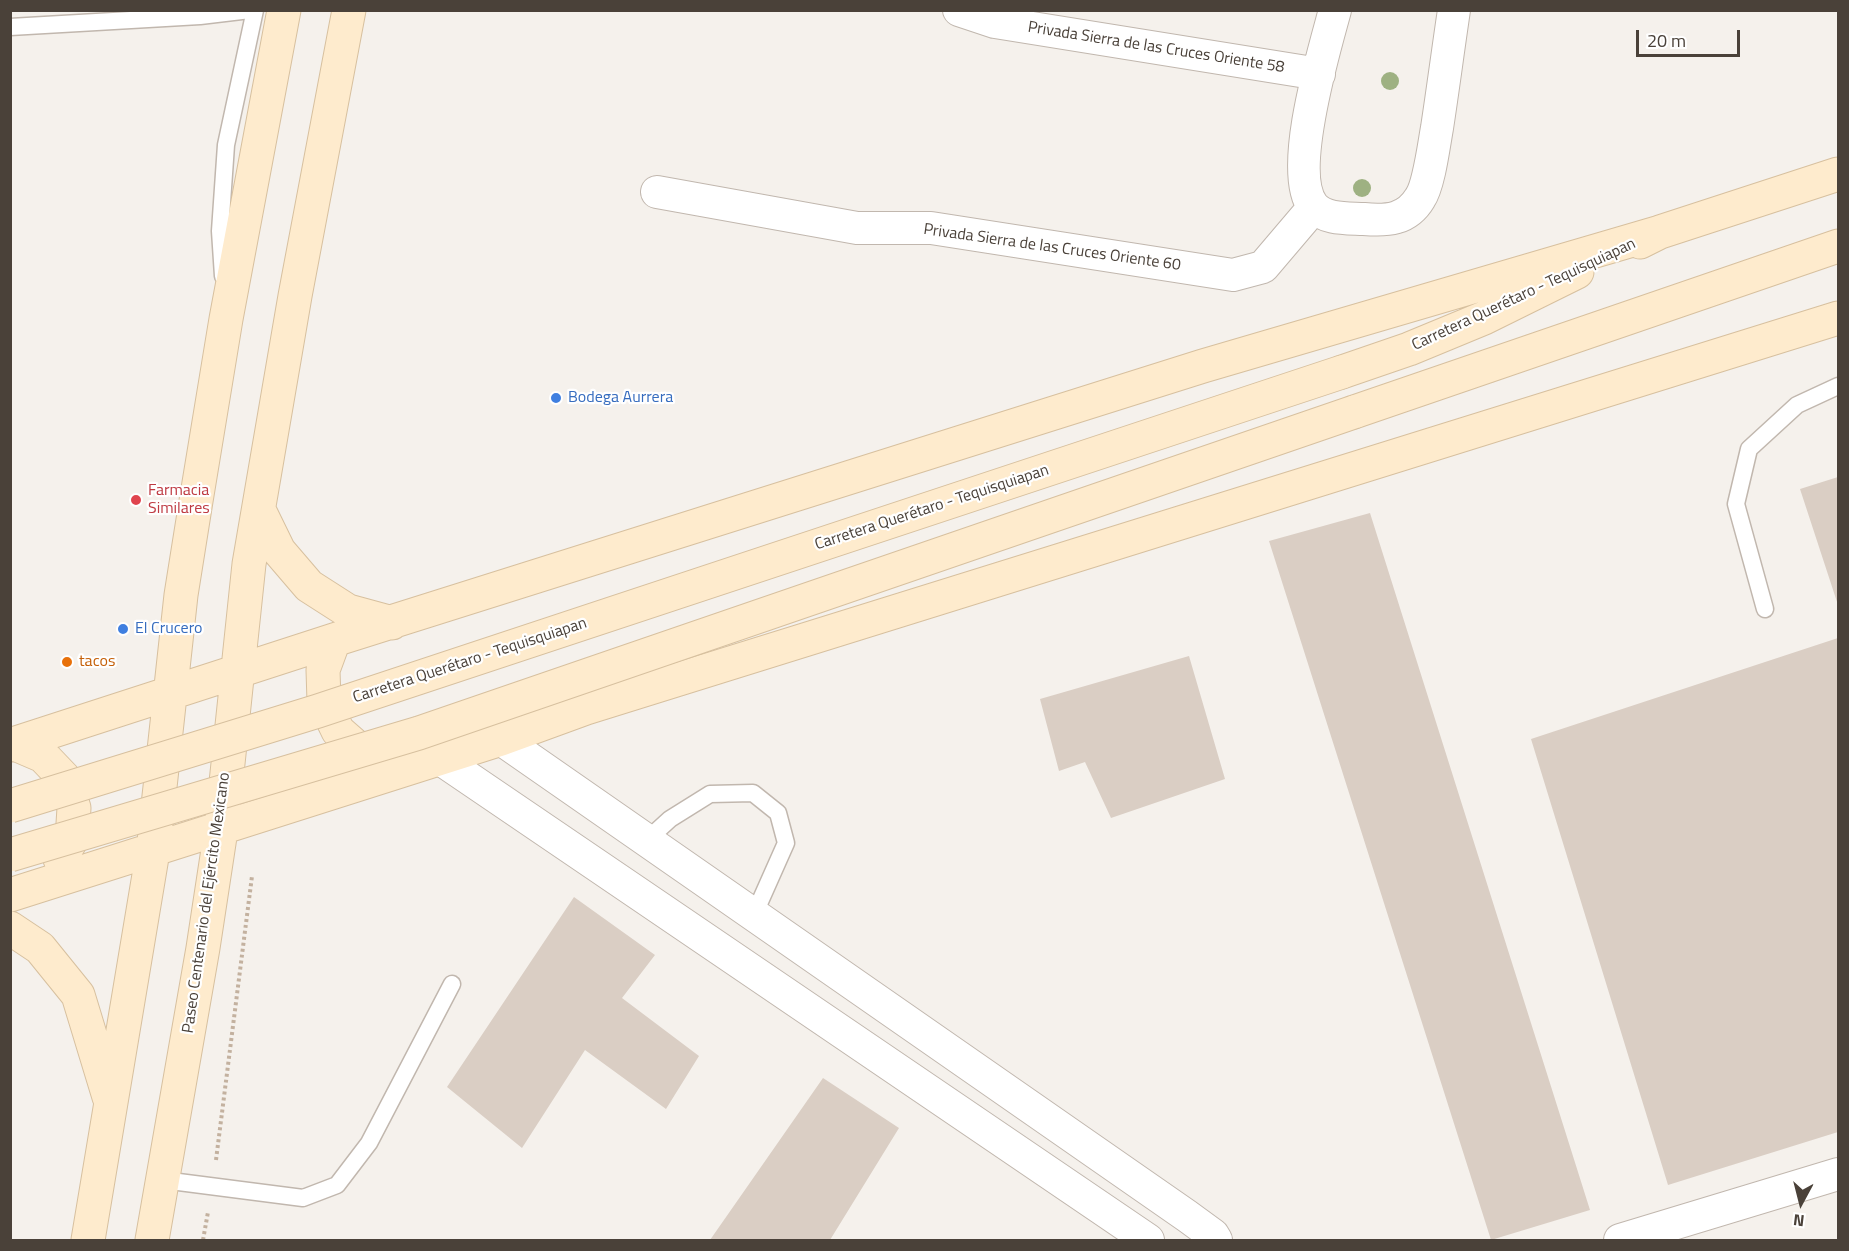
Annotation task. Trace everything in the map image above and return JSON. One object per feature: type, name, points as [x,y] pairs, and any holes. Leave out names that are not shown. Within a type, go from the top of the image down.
[{"type":"main road","points":[[88,1240],[153,851],[182,595],[226,319],[284,10]]},
{"type":"main road","name":"Paseo Centenario del Ejército Mexicano","points":[[152,1240],[203,948],[221,830],[249,564],[295,296],[349,10]]},
{"type":"main road","name":"Carretera Querétaro - Tequisquiapan","points":[[10,806],[318,711],[1409,349],[1484,318],[1660,232],[1839,174]]},
{"type":"main road","points":[[13,745],[334,640],[1203,366],[1660,232]]},
{"type":"main road","points":[[10,855],[419,733],[1839,246]]},
{"type":"main road","points":[[21,892],[501,739],[598,704],[1839,318]]},
{"type":"main road","points":[[259,510],[279,551],[309,586],[348,611],[392,623]]},
{"type":"main road","points":[[334,640],[323,670],[324,702],[338,731],[362,752],[391,760],[432,761]]},
{"type":"main road","points":[[13,745],[43,756],[64,778],[74,808],[72,839],[57,865],[21,892]]},
{"type":"main road","points":[[10,928],[40,948],[78,995],[112,1105]]},
{"type":"street","name":"Privada Sierra de las Cruces Oriente 58","points":[[959,10],[995,22],[1319,74]]},
{"type":"street","points":[[1335,10],[1304,146],[1305,189],[1314,207],[1331,217],[1387,221],[1408,212],[1421,197],[1432,159],[1454,10]]},
{"type":"street","name":"Privada Sierra de las Cruces Oriente 60","points":[[657,192],[857,228],[931,228],[1233,275],[1263,267],[1314,207]]},
{"type":"street","points":[[501,739],[1178,1209],[1213,1235],[1216,1240]]},
{"type":"street","points":[[432,761],[1148,1240]]},
{"type":"street","points":[[1620,1240],[1839,1174]]},
{"type":"lane","points":[[10,27],[200,16],[250,10]]},
{"type":"lane","points":[[226,319],[220,231],[226,145],[255,10]]},
{"type":"lane","points":[[1765,609],[1736,504],[1749,449],[1797,405],[1839,386]]},
{"type":"lane","points":[[646,840],[670,819],[710,794],[753,793],[778,813],[786,843],[754,915]]},
{"type":"lane","points":[[163,1179],[303,1198],[337,1185],[369,1143],[452,984]]},
{"type":"path","points":[[212,1187],[252,875]]},
{"type":"building","points":[[1838,477],[1838,605],[1800,489]]},
{"type":"building","points":[[1370,513],[1590,1210],[1491,1240],[1269,541]]},
{"type":"building","points":[[1838,638],[1838,1132],[1668,1185],[1531,739]]},
{"type":"building","points":[[1189,656],[1225,779],[1111,818],[1085,762],[1059,771],[1040,699]]},
{"type":"building","points":[[574,897],[655,955],[622,998],[699,1056],[666,1109],[585,1050],[522,1148],[447,1087]]},
{"type":"building","points":[[823,1078],[899,1128],[830,1240],[710,1240]]},
{"type":"place","name":"Bodega Aurrera","points":[[556,398]]},
{"type":"place","name":"Farmacia Similares","points":[[136,500]]},
{"type":"place","name":"El Crucero","points":[[123,629]]},
{"type":"place","name":"tacos","points":[[67,662]]}]
